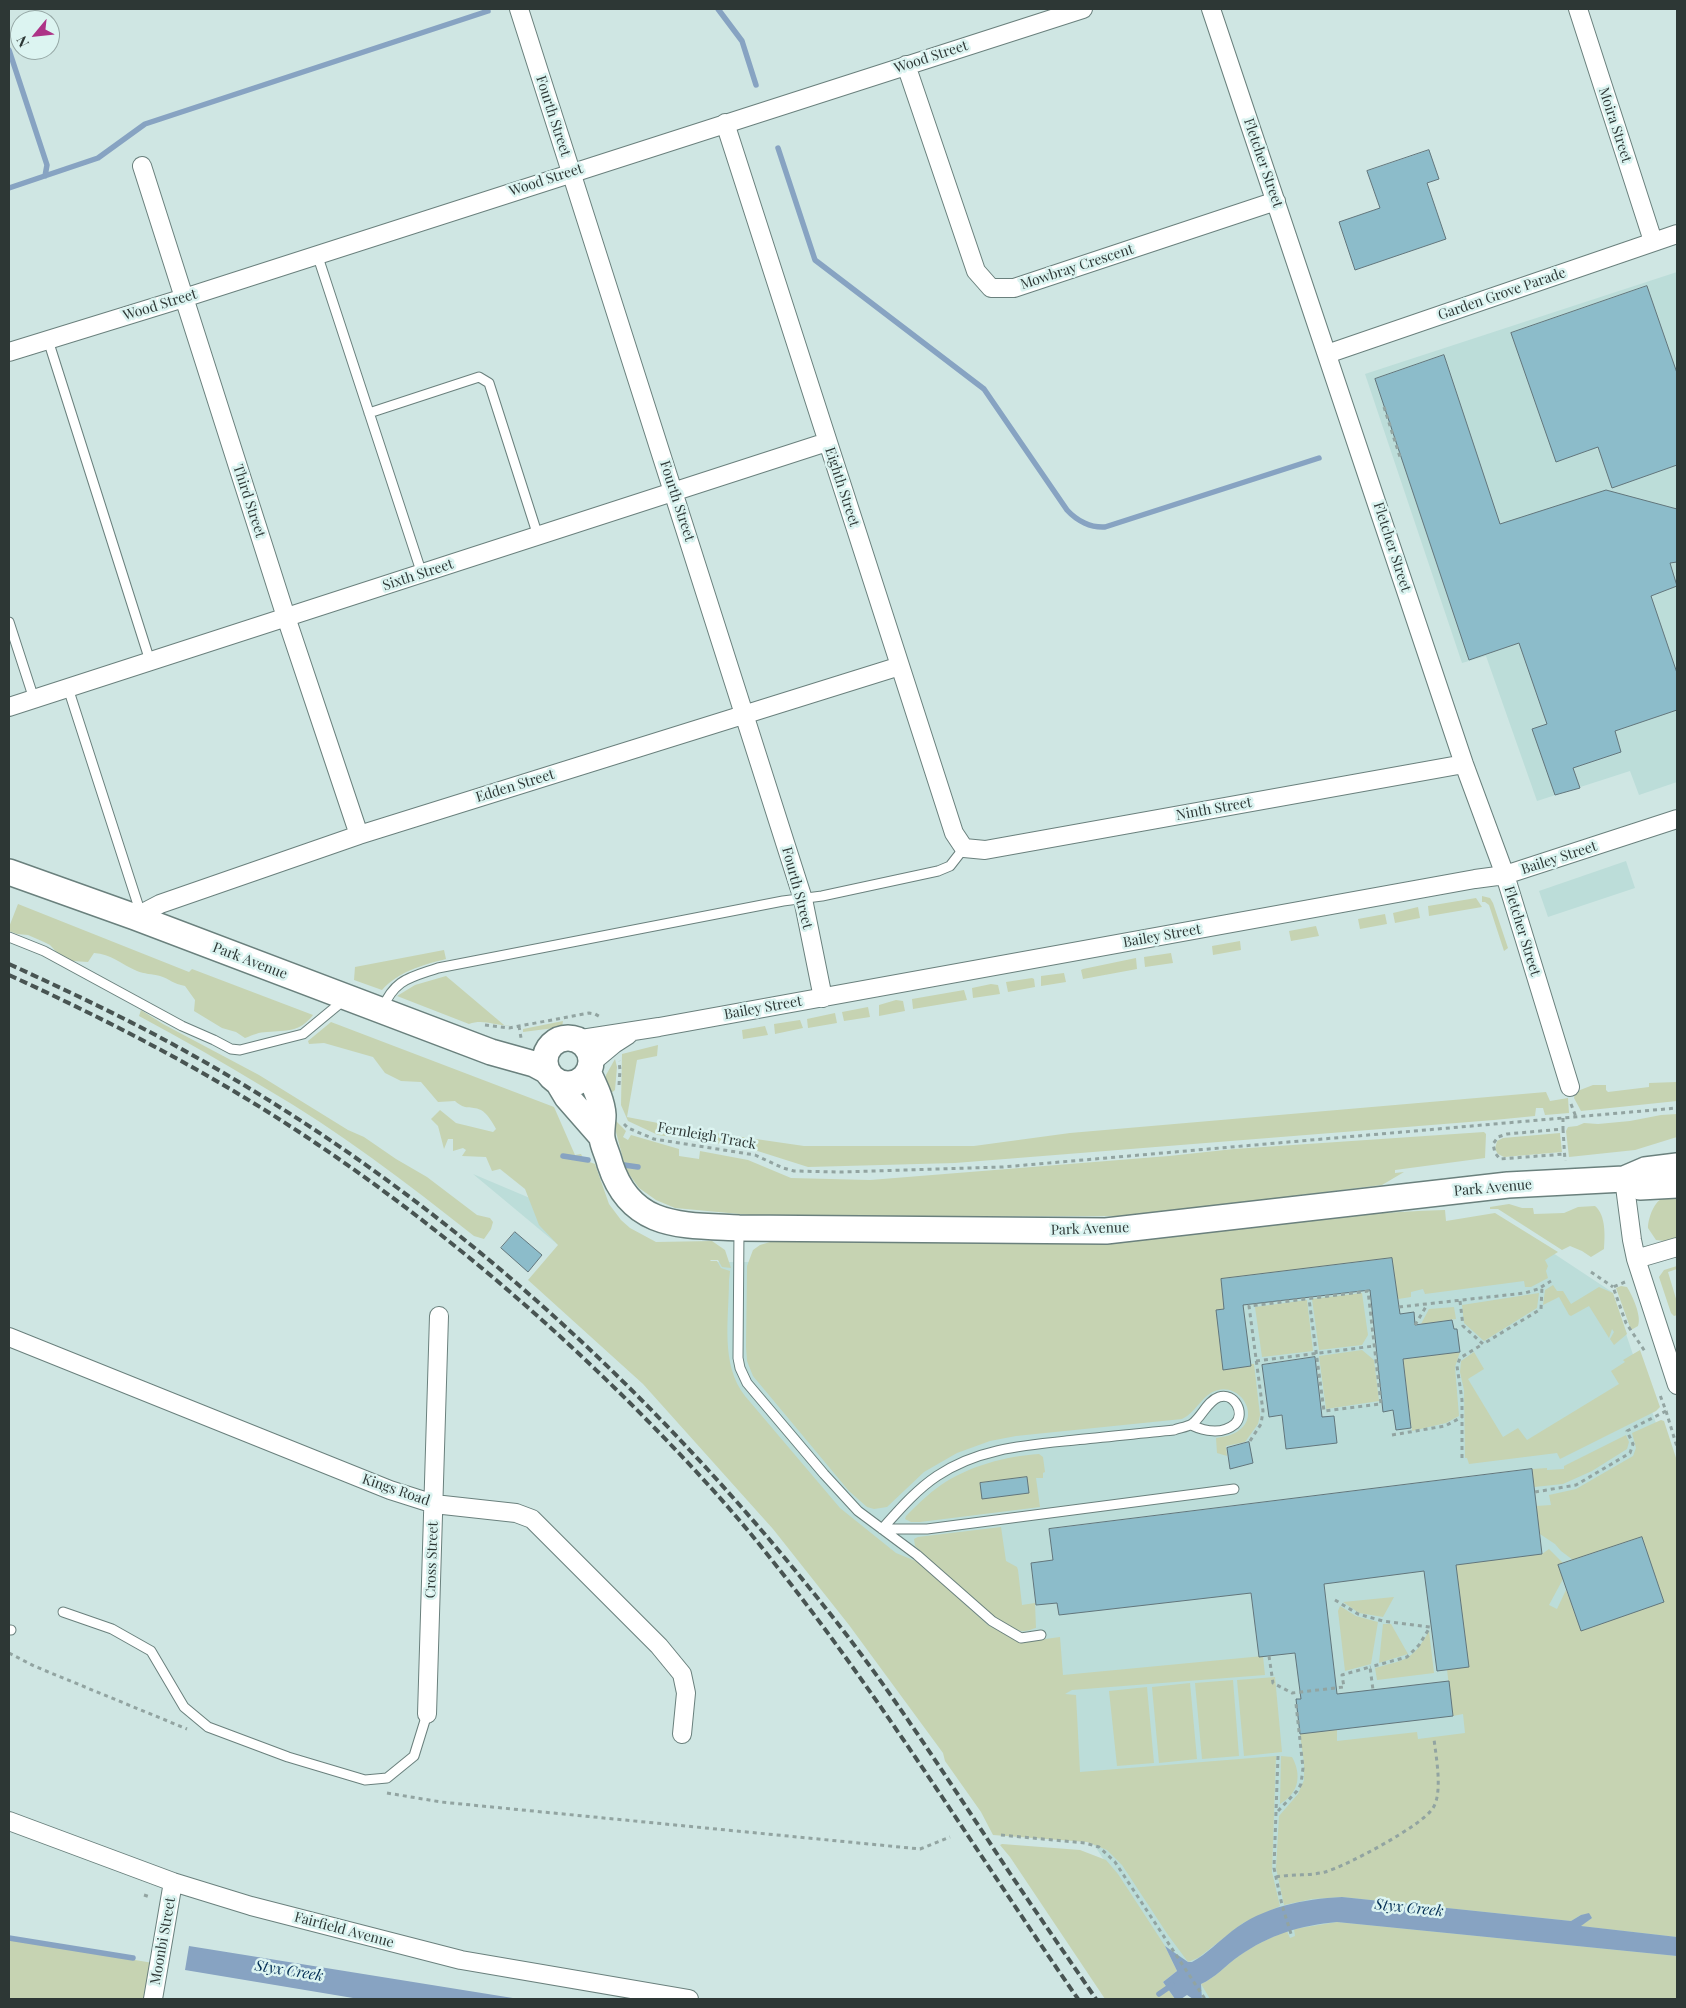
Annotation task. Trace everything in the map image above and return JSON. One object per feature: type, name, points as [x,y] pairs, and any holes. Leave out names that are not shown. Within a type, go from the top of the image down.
[{"type":"main road","name":"Park Avenue","points":[[9,872],[138,915],[346,998],[491,1052],[521,1053],[551,1068],[567,1097],[602,1137]]},
{"type":"main road","points":[[567,1038],[580,1042],[588,1052],[589,1068],[580,1080],[575,1082],[551,1068],[560,1040],[567,1038]]},
{"type":"main road","name":"Park Avenue","points":[[589,1068],[603,1114],[602,1137],[618,1184],[630,1201],[642,1211],[680,1225],[739,1228],[1106,1231],[1508,1184],[1624,1179],[1645,1170],[1677,1166]]},
{"type":"main road","name":"Park Avenue","points":[[1624,1179],[1640,1187],[1677,1185]]},
{"type":"street","name":"Fourth Street","points":[[519,9],[803,899],[823,998]]},
{"type":"street","name":"Wood Street","points":[[9,352],[184,298],[571,172],[1083,9]]},
{"type":"street","name":"Fletcher Street","points":[[1211,9],[1464,764],[1505,875],[1570,1087]]},
{"type":"street","name":"Moira Street","points":[[1578,9],[1653,242]]},
{"type":"street","name":"Mowbray Crescent","points":[[906,65],[976,271],[991,288],[1014,288],[1276,201]]},
{"type":"street","name":"Eighth Street","points":[[725,123],[954,833],[964,848]]},
{"type":"street","name":"Third Street","points":[[142,166],[286,617],[358,835]]},
{"type":"street","name":"Garden Grove Parade","points":[[1328,354],[1677,234]]},
{"type":"street","name":"Sixth Street","points":[[9,707],[827,442]]},
{"type":"street","name":"Edden Street","points":[[138,915],[160,904],[358,835],[900,666]]},
{"type":"street","name":"Ninth Street","points":[[964,848],[985,850],[1464,764]]},
{"type":"street","name":"Bailey Street","points":[[575,1040],[823,998],[1505,875],[1677,819]]},
{"type":"street","name":"Bailey Street","points":[[589,1068],[614,1044],[640,1030]]},
{"type":"street","points":[[1624,1179],[1636,1259],[1677,1385]]},
{"type":"street","points":[[1636,1259],[1677,1247]]},
{"type":"street","name":"Cross Street","points":[[427,1714],[439,1316]]},
{"type":"street","name":"Kings Road","points":[[9,1337],[390,1490],[434,1504],[525,1515],[537,1523],[658,1646],[682,1674],[686,1693],[682,1734]]},
{"type":"street","name":"Fairfield Avenue","points":[[9,1821],[173,1882],[251,1906],[461,1960],[689,1999]]},
{"type":"street","name":"Moonbi Street","points":[[153,1999],[173,1882]]},
{"type":"lane","points":[[317,254],[422,574]]},
{"type":"lane","points":[[48,340],[150,661]]},
{"type":"lane","points":[[369,413],[479,377],[489,383],[538,536]]},
{"type":"lane","points":[[9,622],[34,698]]},
{"type":"lane","points":[[68,688],[138,915]]},
{"type":"lane","points":[[381,1011],[390,992],[405,980],[438,968],[783,900],[803,899],[938,871],[950,866],[964,848]]},
{"type":"lane","points":[[9,936],[44,951],[182,1026],[231,1049],[240,1050],[304,1034],[346,998]]},
{"type":"lane","points":[[739,1228],[737,1349],[740,1368],[746,1383],[846,1500],[916,1555],[992,1621],[1021,1638],[1040,1635]]},
{"type":"lane","points":[[882,1529],[936,1477],[951,1467],[985,1454],[1016,1446],[1174,1430],[1191,1425],[1214,1400],[1223,1396],[1230,1398],[1239,1407],[1236,1423],[1224,1430],[1209,1431],[1191,1425]]},
{"type":"lane","points":[[882,1529],[926,1529],[1234,1489]]},
{"type":"lane","points":[[63,1612],[112,1629],[152,1652],[184,1707],[208,1727],[288,1757],[365,1780],[387,1778],[414,1756],[427,1714]]},
{"type":"path","points":[[1384,408],[1400,457]]},
{"type":"path","points":[[478,1024],[509,1028],[589,1013],[602,1017],[603,1020]]},
{"type":"path","points":[[519,1026],[520,1038]]},
{"type":"path","points":[[618,1056],[620,1070],[618,1093]]},
{"type":"path","name":"Fernleigh Track","points":[[620,1120],[628,1128],[654,1139],[755,1155],[794,1171],[840,1172],[1003,1167],[1677,1108]]},
{"type":"path","points":[[1563,1118],[1565,1154],[1500,1159],[1494,1153],[1493,1144],[1498,1137],[1507,1134],[1563,1129]]},
{"type":"path","points":[[1591,1272],[1613,1287],[1626,1323],[1647,1355]]},
{"type":"path","points":[[1399,1307],[1524,1293],[1551,1281]]},
{"type":"path","points":[[1613,1287],[1625,1282]]},
{"type":"path","points":[[1462,1458],[1462,1417],[1458,1362],[1483,1344],[1541,1310],[1542,1286]]},
{"type":"path","points":[[1250,1441],[1261,1424],[1263,1416],[1249,1306],[1368,1292],[1381,1404],[1324,1411],[1309,1299]]},
{"type":"path","points":[[1460,1300],[1463,1326],[1483,1344]]},
{"type":"path","points":[[1416,1325],[1427,1304]]},
{"type":"path","points":[[1256,1361],[1374,1346]]},
{"type":"path","points":[[1660,1392],[1677,1447]]},
{"type":"path","points":[[1535,1492],[1576,1485],[1630,1453],[1633,1444],[1627,1431],[1666,1411]]},
{"type":"path","points":[[1392,1436],[1445,1426],[1462,1417]]},
{"type":"path","points":[[1269,1656],[1273,1683],[1292,1693],[1344,1687],[1342,1675],[1407,1657],[1419,1645],[1430,1627],[1383,1621],[1358,1614],[1335,1600]]},
{"type":"path","points":[[9,1652],[34,1666],[188,1730]]},
{"type":"path","points":[[1370,1667],[1373,1690]]},
{"type":"path","points":[[1277,1811],[1298,1791],[1302,1777],[1296,1704]]},
{"type":"path","points":[[1276,1877],[1332,1870],[1398,1835],[1423,1818],[1434,1808],[1438,1794],[1434,1739]]},
{"type":"path","points":[[1278,1756],[1276,1877],[1292,1937]]},
{"type":"path","points":[[383,1792],[442,1802],[920,1849],[950,1837]]},
{"type":"path","points":[[1001,1835],[1085,1843],[1099,1847],[1115,1862],[1205,1999]]},
{"type":"path","points":[[144,1895],[150,1897]]},
{"type":"shaded area","points":[[1677,272],[1677,782],[1639,795],[1630,771],[1537,801],[1486,656],[1462,663],[1365,374]]},
{"type":"shaded area","points":[[1626,861],[1635,888],[1548,917],[1539,891]]},
{"type":"shaded area","points":[[473,1174],[608,1231],[659,1262],[1141,1262],[1497,1216],[1612,1292],[1677,1486],[1677,1999],[1197,1999],[1084,1830],[598,1278]]},
{"type":"green space","points":[[1482,896],[1490,898],[1493,903],[1508,948],[1504,951],[1489,905],[1482,902]]},
{"type":"green space","points":[[1476,898],[1482,907],[1429,916],[1428,906]]},
{"type":"green space","points":[[18,904],[189,972],[192,969],[313,1015],[298,1028],[261,1033],[245,1038],[236,1032],[222,1028],[194,1011],[195,1000],[185,986],[160,976],[142,973],[111,957],[100,954],[94,953],[88,962],[62,958],[50,945],[28,935],[9,931]]},
{"type":"green space","points":[[1418,907],[1420,918],[1395,923],[1393,913]]},
{"type":"green space","points":[[1385,914],[1387,924],[1360,929],[1358,919]]},
{"type":"green space","points":[[1316,926],[1319,936],[1291,941],[1289,931]]},
{"type":"green space","points":[[1240,941],[1241,950],[1213,955],[1212,946]]},
{"type":"green space","points":[[444,950],[446,959],[403,974],[395,978],[382,990],[354,980],[355,967]]},
{"type":"green space","points":[[1171,953],[1173,963],[1145,967],[1144,957]]},
{"type":"green space","points":[[1136,958],[1137,969],[1083,979],[1081,970],[1083,969]]},
{"type":"green space","points":[[1064,973],[1066,982],[1041,986],[1041,976]]},
{"type":"green space","points":[[446,976],[504,1025],[485,1022],[469,1024],[397,996],[415,985]]},
{"type":"green space","points":[[1034,979],[1035,987],[1008,992],[1006,982]]},
{"type":"green space","points":[[991,984],[998,985],[1000,994],[973,998],[972,988]]},
{"type":"green space","points":[[964,990],[967,1000],[913,1009],[912,999]]},
{"type":"green space","points":[[896,1000],[903,1001],[905,1011],[879,1016],[879,1005]]},
{"type":"green space","points":[[868,1007],[870,1017],[844,1021],[842,1012]]},
{"type":"green space","points":[[141,1010],[163,1024],[259,1075],[348,1130],[364,1137],[427,1177],[477,1215],[490,1218],[493,1222],[491,1229],[484,1239],[474,1236],[398,1177],[346,1140],[250,1079],[139,1016]]},
{"type":"green space","points":[[835,1013],[837,1023],[808,1028],[807,1019]]},
{"type":"green space","points":[[800,1020],[803,1028],[775,1034],[774,1024]]},
{"type":"green space","points":[[563,1021],[562,1027],[523,1032],[523,1029]]},
{"type":"green space","points":[[331,1022],[554,1107],[575,1155],[581,1154],[584,1160],[595,1164],[609,1204],[621,1220],[630,1228],[656,1242],[712,1241],[725,1250],[731,1268],[722,1267],[718,1260],[710,1261],[717,1261],[721,1268],[730,1271],[727,1325],[729,1356],[737,1383],[745,1396],[840,1508],[896,1553],[918,1562],[988,1625],[1023,1642],[1060,1637],[1063,1675],[1263,1656],[1265,1675],[1072,1690],[1065,1694],[1076,1695],[1080,1772],[1276,1756],[1272,1872],[1280,1906],[1243,1923],[1198,1958],[1188,1962],[1122,1865],[1107,1850],[1087,1842],[993,1835],[981,1812],[945,1761],[943,1753],[849,1625],[773,1529],[643,1384],[528,1280],[558,1245],[539,1225],[525,1189],[500,1169],[492,1171],[486,1157],[462,1156],[466,1150],[463,1148],[453,1151],[453,1139],[448,1139],[444,1149],[438,1126],[431,1119],[440,1110],[456,1123],[493,1132],[496,1129],[488,1116],[481,1110],[462,1106],[455,1101],[438,1102],[421,1082],[401,1081],[385,1073],[373,1057],[324,1043],[309,1044],[308,1041]]},
{"type":"green space","points":[[765,1026],[768,1035],[743,1039],[742,1030]]},
{"type":"green space","points":[[658,1045],[657,1056],[637,1060],[627,1117],[694,1130],[804,1146],[974,1146],[1070,1133],[1546,1092],[1550,1101],[1568,1098],[1569,1113],[1545,1115],[1543,1108],[1536,1108],[1535,1116],[1494,1120],[955,1163],[808,1167],[745,1147],[658,1135],[628,1121],[621,1105],[622,1054]]},
{"type":"green space","points":[[615,1059],[617,1067],[615,1090],[606,1097],[606,1075]]},
{"type":"green space","points":[[1677,1082],[1677,1101],[1581,1111],[1574,1098],[1575,1092],[1593,1085],[1606,1085],[1608,1092],[1649,1087],[1649,1083]]},
{"type":"green space","points":[[1677,1114],[1677,1137],[1635,1150],[1569,1157],[1566,1131],[1568,1127],[1584,1123],[1598,1124],[1630,1121]]},
{"type":"green space","points":[[612,1117],[626,1131],[623,1137],[628,1140],[631,1135],[679,1149],[679,1156],[699,1159],[700,1151],[748,1160],[791,1178],[870,1180],[1234,1149],[1484,1132],[1486,1134],[1485,1158],[1395,1170],[1395,1173],[1404,1172],[1382,1185],[1132,1216],[772,1217],[675,1208],[656,1200],[639,1188],[626,1170]]},
{"type":"green space","points":[[1560,1133],[1562,1152],[1504,1157],[1498,1154],[1495,1149],[1497,1141],[1503,1138]]},
{"type":"green space","points":[[1677,1195],[1677,1237],[1664,1241],[1656,1240],[1648,1228],[1652,1210],[1661,1199]]},
{"type":"green space","points":[[1509,1204],[1522,1208],[1533,1208],[1534,1214],[1564,1213],[1578,1207],[1595,1206],[1603,1220],[1604,1249],[1591,1257],[1570,1246],[1562,1250],[1498,1209],[1490,1209],[1490,1207]]},
{"type":"green space","points":[[1445,1210],[1446,1221],[1495,1213],[1558,1252],[1545,1260],[1548,1266],[1546,1271],[1548,1278],[1531,1287],[1525,1287],[1524,1281],[1425,1294],[1423,1289],[1411,1292],[1411,1297],[1398,1299],[1369,1261],[1221,1279],[1224,1305],[1243,1303],[1251,1364],[1254,1364],[1260,1415],[1258,1424],[1245,1442],[1226,1446],[1227,1456],[1217,1453],[1216,1438],[1232,1434],[1243,1427],[1248,1419],[1248,1410],[1244,1401],[1237,1394],[1228,1390],[1218,1390],[1208,1395],[1192,1412],[1182,1419],[1016,1436],[990,1441],[957,1453],[924,1472],[887,1507],[874,1509],[867,1507],[849,1491],[753,1376],[747,1361],[747,1266],[753,1250],[760,1245],[770,1242],[1139,1237],[1334,1216]]},
{"type":"green space","points":[[1677,1266],[1677,1269],[1668,1272],[1677,1302],[1677,1315],[1674,1316],[1671,1313],[1659,1277],[1664,1270]]},
{"type":"green space","points":[[1553,1285],[1557,1291],[1563,1291],[1571,1304],[1599,1287],[1613,1293],[1627,1334],[1614,1345],[1610,1339],[1614,1332],[1612,1329],[1609,1338],[1589,1306],[1571,1316],[1559,1297],[1543,1305],[1545,1290]]},
{"type":"green space","points":[[1621,1286],[1627,1287],[1638,1311],[1638,1326],[1631,1330],[1616,1288]]},
{"type":"green space","points":[[1362,1293],[1368,1335],[1362,1345],[1319,1350],[1312,1299]]},
{"type":"green space","points":[[1539,1293],[1537,1308],[1484,1341],[1464,1323],[1462,1305]]},
{"type":"green space","points":[[1307,1300],[1313,1351],[1262,1357],[1255,1307]]},
{"type":"green space","points":[[1454,1307],[1456,1319],[1421,1324],[1429,1309]]},
{"type":"green space","points":[[1362,1350],[1374,1360],[1379,1401],[1326,1409],[1319,1356]]},
{"type":"green space","points":[[1640,1350],[1660,1407],[1656,1411],[1560,1459],[1557,1453],[1469,1464],[1467,1458],[1465,1458],[1464,1390],[1460,1372],[1461,1361],[1474,1352],[1484,1369],[1468,1379],[1503,1437],[1518,1428],[1527,1440],[1619,1384],[1611,1371],[1625,1362],[1623,1360]]},
{"type":"green space","points":[[1460,1352],[1455,1367],[1459,1416],[1446,1423],[1412,1431],[1403,1359]]},
{"type":"green space","points":[[1661,1420],[1664,1421],[1677,1461],[1677,1937],[1580,1926],[1592,1918],[1589,1914],[1581,1915],[1571,1921],[1342,1897],[1312,1899],[1284,1905],[1276,1868],[1279,1816],[1298,1794],[1304,1780],[1300,1734],[1337,1730],[1337,1741],[1417,1732],[1418,1739],[1465,1733],[1463,1714],[1453,1716],[1447,1670],[1456,1565],[1542,1554],[1549,1549],[1563,1563],[1558,1565],[1563,1579],[1549,1605],[1557,1609],[1566,1590],[1581,1630],[1664,1602],[1642,1537],[1573,1560],[1540,1534],[1536,1506],[1551,1505],[1549,1495],[1576,1489],[1633,1456],[1636,1448],[1632,1433]]},
{"type":"green space","points":[[1626,1435],[1629,1442],[1627,1449],[1592,1471],[1563,1484],[1534,1487],[1532,1469],[1564,1469],[1564,1466]]},
{"type":"green space","points":[[1039,1454],[1043,1457],[1045,1472],[1043,1473],[1043,1478],[1036,1478],[1040,1507],[920,1522],[911,1522],[905,1519],[932,1492],[963,1472],[988,1463]]},
{"type":"green space","points":[[1001,1527],[1006,1561],[1017,1567],[1018,1570],[1022,1605],[1035,1603],[1036,1628],[1021,1631],[1010,1627],[982,1607],[915,1546],[914,1539],[918,1537]]},
{"type":"green space","points":[[1394,1597],[1383,1617],[1359,1613],[1343,1602]]},
{"type":"green space","points":[[1340,1606],[1356,1616],[1378,1622],[1371,1664],[1345,1671],[1338,1611]]},
{"type":"green space","points":[[1383,1624],[1391,1624],[1408,1654],[1379,1663]]},
{"type":"green space","points":[[1429,1631],[1434,1673],[1377,1680],[1375,1668],[1395,1663],[1413,1654]]},
{"type":"green space","points":[[1275,1677],[1282,1752],[1244,1756],[1237,1680]]},
{"type":"green space","points":[[1233,1680],[1239,1756],[1202,1759],[1195,1683]]},
{"type":"green space","points":[[1190,1683],[1197,1759],[1159,1763],[1152,1687]]},
{"type":"green space","points":[[1147,1687],[1154,1763],[1117,1766],[1109,1691]]},
{"type":"green space","points":[[1281,1756],[1292,1757],[1298,1777],[1295,1789],[1291,1795],[1280,1804]]},
{"type":"green space","points":[[1000,1845],[1080,1850],[1106,1860],[1118,1874],[1165,1946],[1177,1971],[1163,1982],[1175,1999],[1105,1999],[1010,1857]]},
{"type":"green space","points":[[1337,1922],[1677,1956],[1677,1999],[1210,1999],[1201,1984],[1245,1952],[1268,1939],[1287,1931],[1290,1938],[1295,1936],[1294,1929]]},
{"type":"green space","points":[[9,1939],[159,1964],[153,1999],[9,1999]]},
{"type":"water","points":[[1342,1897],[1571,1921],[1589,1913],[1592,1918],[1581,1926],[1677,1937],[1677,1956],[1337,1922],[1286,1932],[1262,1942],[1201,1984],[1202,1999],[1193,1999],[1187,1995],[1181,1999],[1175,1999],[1163,1982],[1177,1971],[1165,1946],[1188,1962],[1192,1962],[1244,1923],[1270,1910],[1298,1902]]},
{"type":"water","points":[[189,1946],[519,1999],[359,1999],[185,1970]]},
{"type":"building","points":[[1429,150],[1439,179],[1427,183],[1446,239],[1355,270],[1339,222],[1380,208],[1367,171]]},
{"type":"building","points":[[1647,286],[1677,373],[1677,465],[1612,488],[1598,447],[1556,462],[1511,333]]},
{"type":"building","points":[[1444,355],[1500,524],[1606,490],[1677,509],[1677,562],[1670,563],[1677,586],[1651,596],[1677,673],[1677,710],[1615,731],[1621,752],[1573,768],[1580,788],[1555,795],[1532,729],[1547,724],[1519,643],[1469,660],[1375,379]]},
{"type":"building","points":[[515,1232],[542,1255],[528,1272],[501,1248]]},
{"type":"building","points":[[1392,1258],[1400,1314],[1414,1312],[1415,1325],[1452,1320],[1454,1329],[1457,1329],[1460,1352],[1403,1359],[1411,1428],[1396,1430],[1393,1410],[1383,1412],[1370,1290],[1243,1305],[1251,1366],[1223,1370],[1216,1310],[1224,1309],[1221,1279]]},
{"type":"building","points":[[1315,1357],[1322,1417],[1334,1416],[1337,1443],[1286,1449],[1282,1415],[1269,1417],[1262,1365]]},
{"type":"building","points":[[1249,1442],[1253,1463],[1230,1469],[1227,1448]]},
{"type":"building","points":[[1532,1469],[1542,1554],[1456,1565],[1469,1667],[1437,1671],[1424,1571],[1324,1584],[1337,1694],[1449,1681],[1453,1716],[1300,1734],[1296,1699],[1301,1699],[1295,1653],[1259,1657],[1251,1593],[1059,1615],[1057,1603],[1036,1605],[1031,1563],[1053,1560],[1049,1529]]},
{"type":"building","points":[[1027,1477],[1029,1493],[982,1499],[980,1483]]},
{"type":"building","points":[[1642,1537],[1664,1602],[1581,1631],[1558,1565]]},
{"type":"waterway","points":[[718,9],[742,41],[756,85]]},
{"type":"waterway","points":[[9,188],[98,158],[145,124],[488,11]]},
{"type":"waterway","points":[[9,50],[47,165],[45,176]]},
{"type":"waterway","points":[[778,148],[815,260],[984,389],[1067,510],[1080,520],[1089,525],[1105,527],[1319,458]]},
{"type":"waterway","points":[[563,1156],[588,1160]]},
{"type":"waterway","points":[[624,1165],[638,1167]]},
{"type":"waterway","name":"Styx Creek","points":[[9,1938],[133,1958]]},
{"type":"waterway","name":"Styx Creek","points":[[1159,1994],[1172,1985]]},
{"type":"railway","points":[[9,964],[149,1031],[194,1056],[287,1112],[376,1172],[461,1237],[543,1306],[621,1379],[695,1456],[767,1536],[835,1620],[914,1728],[1096,1999]]},
{"type":"railway","points":[[9,975],[165,1052],[241,1095],[314,1142],[397,1201],[478,1264],[592,1366],[666,1440],[720,1498],[812,1612],[928,1776],[1078,1999]]}]
